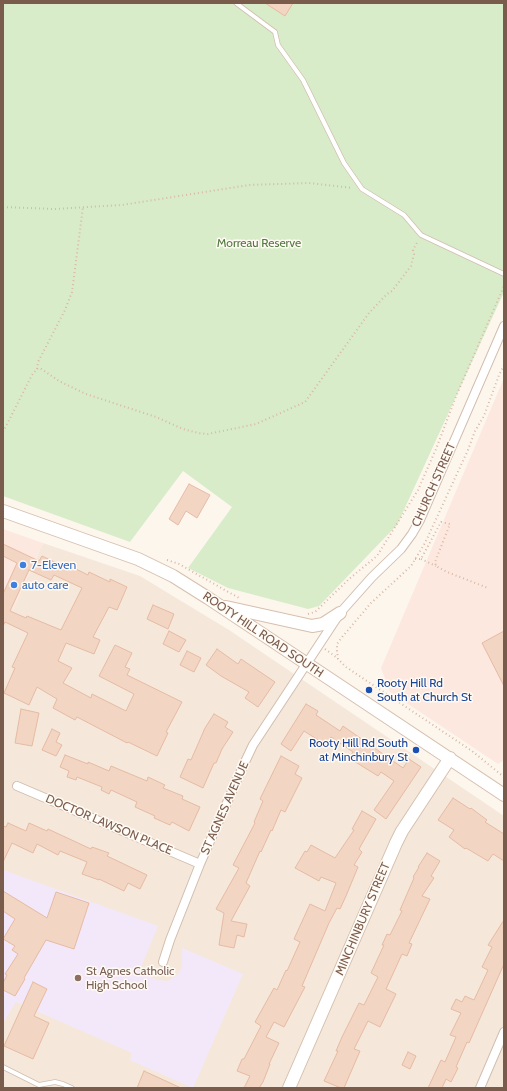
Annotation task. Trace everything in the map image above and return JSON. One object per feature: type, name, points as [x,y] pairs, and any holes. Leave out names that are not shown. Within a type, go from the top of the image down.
[{"type":"main road","name":"ROOTY HILL ROAD SOUTH","points":[[3,511],[138,558],[172,576],[219,605],[306,664],[503,792]]},
{"type":"main road","points":[[219,605],[312,626],[323,624],[340,613]]},
{"type":"main road","name":"MINCHINBURY STREET","points":[[289,1088],[396,843],[402,831],[450,758]]},
{"type":"street","name":"CHURCH STREET","points":[[306,664],[340,613],[372,577],[401,549],[420,520],[504,326]]},
{"type":"street","name":"ST AGNES AVENUE","points":[[162,962],[200,864],[253,745],[306,664]]},
{"type":"street","name":"DOCTOR LAWSON PLACE","points":[[17,786],[200,864]]},
{"type":"street","points":[[480,1088],[504,1032]]},
{"type":"lane","points":[[236,3],[275,32],[278,45],[303,80],[344,163],[362,189],[404,215],[421,235],[504,274]]},
{"type":"lane","points":[[3,1067],[39,1085],[55,1082],[72,1088]]},
{"type":"path","points":[[3,207],[54,209],[122,204],[249,185],[309,183],[362,189]]},
{"type":"path","points":[[3,432],[32,375],[37,369],[38,362],[65,310],[72,292],[83,207]]},
{"type":"path","points":[[37,369],[40,368],[59,381],[86,394],[156,417],[183,429],[198,433],[208,434],[256,424],[305,402],[369,313],[387,294],[392,291],[411,266],[414,254],[413,250],[421,235]]},
{"type":"path","points":[[308,614],[315,612],[349,579],[377,556],[418,490],[436,449],[457,394],[504,286]]},
{"type":"path","points":[[504,365],[484,416],[475,431],[439,515],[425,543],[411,566],[371,603],[337,644],[338,659],[346,667],[472,751],[504,776]]},
{"type":"path","points":[[421,559],[441,522],[450,524],[435,562],[436,566]]},
{"type":"path","points":[[164,559],[179,564],[243,600]]},
{"type":"path","points":[[415,559],[421,559],[447,572],[488,588]]},
{"type":"shaded area","points":[[504,378],[504,760],[498,764],[390,692],[381,668]]},
{"type":"shaded area","points":[[3,529],[43,543],[13,609],[3,606]]},
{"type":"shaded area","points":[[43,543],[140,576],[229,630],[504,816],[504,1088],[3,1088],[3,606],[13,609]]},
{"type":"shaded area","name":"St Agnes Catholic High School","points":[[3,870],[158,926],[139,972],[158,980],[168,981],[178,974],[182,968],[182,948],[243,974],[193,1088],[130,1060],[132,1053],[16,1002],[3,1023]]},
{"type":"green space","name":"Morreau Reserve","points":[[3,3],[504,3],[504,292],[397,525],[319,606],[308,609],[228,588],[188,568],[232,507],[183,471],[130,542],[3,496]]},
{"type":"building","points":[[265,3],[293,3],[285,16]]},
{"type":"building","points":[[189,484],[210,495],[197,518],[186,511],[178,525],[169,519]]},
{"type":"building","points":[[3,544],[39,561],[42,556],[63,566],[64,563],[88,575],[89,572],[110,582],[110,579],[127,587],[117,610],[109,607],[93,637],[100,640],[94,654],[66,643],[58,661],[72,668],[63,683],[91,698],[92,694],[126,711],[134,694],[99,676],[115,645],[132,653],[125,667],[130,669],[127,675],[182,702],[166,732],[168,733],[157,756],[128,742],[127,743],[77,717],[75,720],[53,708],[57,699],[37,687],[29,705],[4,693],[15,668],[12,667],[28,633],[5,622],[3,626],[3,594],[17,563],[3,556]],"holes":[[[29,570],[51,580],[54,575],[82,588],[61,630],[27,616],[26,618],[10,611]]]},
{"type":"building","points":[[153,605],[174,614],[168,629],[147,619]]},
{"type":"building","points":[[169,631],[186,640],[179,652],[163,644]]},
{"type":"building","points":[[504,631],[504,686],[482,643]]},
{"type":"building","points":[[217,649],[238,664],[241,659],[275,682],[258,707],[245,698],[249,692],[221,676],[206,665]]},
{"type":"building","points":[[187,651],[201,658],[194,672],[180,665]]},
{"type":"building","points":[[306,704],[318,711],[316,715],[340,731],[343,726],[403,768],[409,759],[421,767],[386,819],[374,810],[394,781],[381,772],[378,776],[349,758],[353,752],[331,737],[326,745],[304,731],[291,751],[281,744]]},
{"type":"building","points":[[21,709],[39,713],[32,746],[15,743]]},
{"type":"building","points":[[214,714],[228,722],[225,727],[233,732],[222,749],[216,763],[214,763],[203,788],[180,777],[188,759],[191,760],[205,728]]},
{"type":"building","points":[[52,729],[60,733],[56,742],[62,745],[56,756],[42,750]]},
{"type":"building","points":[[65,755],[88,764],[88,762],[109,771],[111,766],[147,781],[148,777],[165,785],[163,788],[183,796],[182,799],[200,807],[189,831],[172,822],[170,825],[154,818],[155,816],[135,807],[137,802],[111,790],[109,794],[101,790],[102,787],[77,777],[76,780],[67,777],[69,771],[60,767]]},
{"type":"building","points":[[281,756],[299,766],[295,774],[302,778],[285,812],[281,810],[272,831],[271,830],[261,852],[260,851],[246,883],[250,886],[231,921],[247,924],[244,937],[237,935],[234,948],[219,945],[224,913],[216,909],[239,868],[233,865],[255,823],[254,822],[263,801],[260,799]]},
{"type":"building","points":[[453,798],[470,809],[471,808],[487,820],[485,822],[504,834],[504,861],[493,854],[488,861],[466,848],[465,849],[449,837],[454,830],[438,820]]},
{"type":"building","points":[[362,811],[376,819],[359,849],[362,852],[354,865],[358,867],[346,896],[340,909],[337,908],[329,923],[302,986],[305,987],[284,1027],[274,1022],[266,1037],[279,1043],[269,1064],[263,1082],[259,1088],[244,1088],[250,1076],[237,1071],[242,1059],[244,1059],[261,1026],[255,1022],[274,988],[277,990],[286,970],[287,971],[300,942],[294,939],[310,904],[325,911],[336,883],[321,877],[319,881],[295,868],[305,851],[307,852],[311,845],[335,858],[354,830],[352,829]]},
{"type":"building","points":[[8,823],[26,831],[29,823],[47,831],[48,829],[91,849],[92,847],[109,853],[107,856],[147,875],[140,889],[128,883],[124,891],[99,879],[82,874],[87,862],[60,851],[58,855],[37,844],[33,853],[12,843],[3,862],[3,826],[6,827]]},
{"type":"building","points":[[427,853],[440,861],[431,876],[434,878],[422,896],[430,899],[409,943],[412,944],[407,956],[402,954],[386,989],[396,994],[380,1027],[368,1021],[354,1049],[360,1051],[344,1088],[341,1088],[324,1081],[338,1051],[336,1051],[342,1037],[359,1003],[364,1005],[378,977],[371,973],[384,945],[382,945],[387,934],[390,935],[402,911],[400,910],[414,878],[413,877]]},
{"type":"building","points":[[3,891],[47,918],[56,892],[89,903],[74,949],[46,940],[15,996],[3,990],[3,983],[7,975],[5,974],[18,954],[12,950],[15,946],[3,939],[15,919],[3,911]]},
{"type":"building","points":[[504,920],[504,964],[469,1043],[467,1042],[456,1067],[458,1068],[451,1082],[446,1079],[442,1088],[428,1088],[441,1060],[445,1062],[456,1037],[450,1035],[461,1013],[451,1009],[456,999],[462,1002],[465,996],[474,1000],[488,970],[482,967],[492,947],[488,945]]},
{"type":"building","points":[[33,982],[47,989],[34,1016],[49,1023],[33,1059],[4,1046]]},
{"type":"building","points":[[408,1052],[416,1056],[410,1069],[402,1065]]},
{"type":"building","points":[[144,1071],[181,1088],[137,1088]]},
{"type":"place","name":"7-Eleven","points":[[23,565]]},
{"type":"place","name":"auto care","points":[[14,585]]},
{"type":"place","name":"Rooty Hill Rd South at Church St","points":[[369,690]]},
{"type":"place","name":"Rooty Hill Rd South at Minchinbury St","points":[[416,750]]},
{"type":"place","name":"St Agnes Catholic High School","points":[[78,978]]}]
